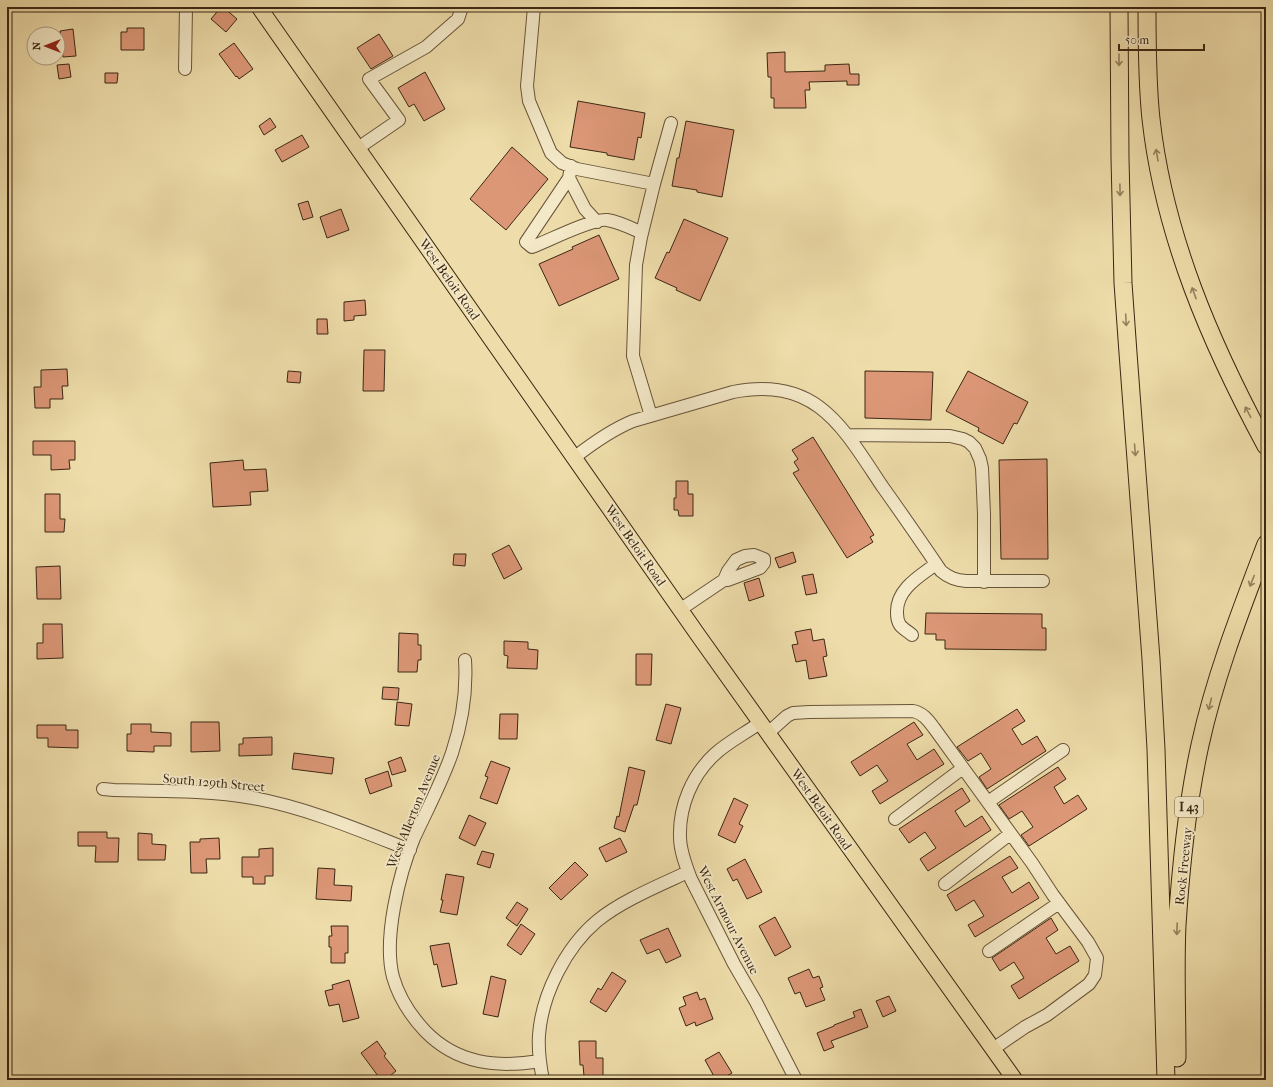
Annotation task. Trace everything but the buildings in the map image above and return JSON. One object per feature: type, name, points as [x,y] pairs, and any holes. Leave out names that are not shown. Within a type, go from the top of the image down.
[{"type":"highway","points":[[1119,7],[1123,283],[1155,734],[1160,853],[1166,1080]]},
{"type":"highway","points":[[1147,7],[1151,120],[1160,175],[1170,217],[1198,305],[1243,403],[1266,446]]},
{"type":"highway","name":"Rock Freeway","points":[[1177,1080],[1177,926],[1184,841],[1190,799],[1200,745],[1212,697],[1228,644],[1266,544]]},
{"type":"main road","name":"West Beloit Road","points":[[259,7],[764,728],[1015,1080]]},
{"type":"street","points":[[358,148],[399,120],[369,79],[426,47],[458,19],[462,7]]},
{"type":"street","points":[[534,7],[527,86],[528,101],[551,153],[562,163],[571,166],[654,184]]},
{"type":"street","points":[[185,69],[188,8]]},
{"type":"street","points":[[651,416],[633,356],[636,265],[654,184],[671,124]]},
{"type":"street","points":[[571,166],[569,178],[526,242],[532,247],[583,225],[606,220],[622,224],[642,233]]},
{"type":"street","points":[[569,178],[585,209],[597,222]]},
{"type":"street","points":[[575,457],[603,436],[619,427],[651,416],[733,392],[759,388],[792,393],[808,399],[822,407],[844,429],[936,564],[945,574],[956,580],[984,582],[1043,581]]},
{"type":"street","points":[[848,435],[950,436],[963,439],[975,448],[982,468],[984,582]]},
{"type":"street","points":[[912,635],[900,626],[897,617],[897,607],[907,587],[915,579],[936,564]]},
{"type":"street","points":[[681,609],[724,580]]},
{"type":"street","name":"West Allerton Avenue","points":[[465,660],[466,672],[464,700],[460,726],[454,747],[410,850],[395,900],[392,930],[392,967],[395,983],[411,1015],[417,1023],[443,1047],[466,1058],[500,1064],[524,1064],[540,1061]]},
{"type":"street","name":"West Armour Avenue","points":[[796,1080],[756,1002],[734,964],[688,872],[680,837],[682,816],[690,788],[696,776],[706,763],[716,753],[793,713],[913,711],[918,712],[928,719],[1088,942],[1097,958],[1095,975],[1089,984],[1047,1015],[1025,1027],[993,1049]]},
{"type":"street","points":[[988,802],[1063,750]]},
{"type":"street","points":[[895,819],[963,768]]},
{"type":"street","name":"South 129th Street","points":[[103,789],[210,793],[265,800],[293,807],[410,850]]},
{"type":"street","points":[[945,884],[1010,834]]},
{"type":"street","points":[[543,1080],[540,1061],[539,1034],[544,1005],[553,982],[563,963],[574,947],[591,927],[610,912],[688,872]]},
{"type":"street","points":[[989,951],[1059,903]]}]
